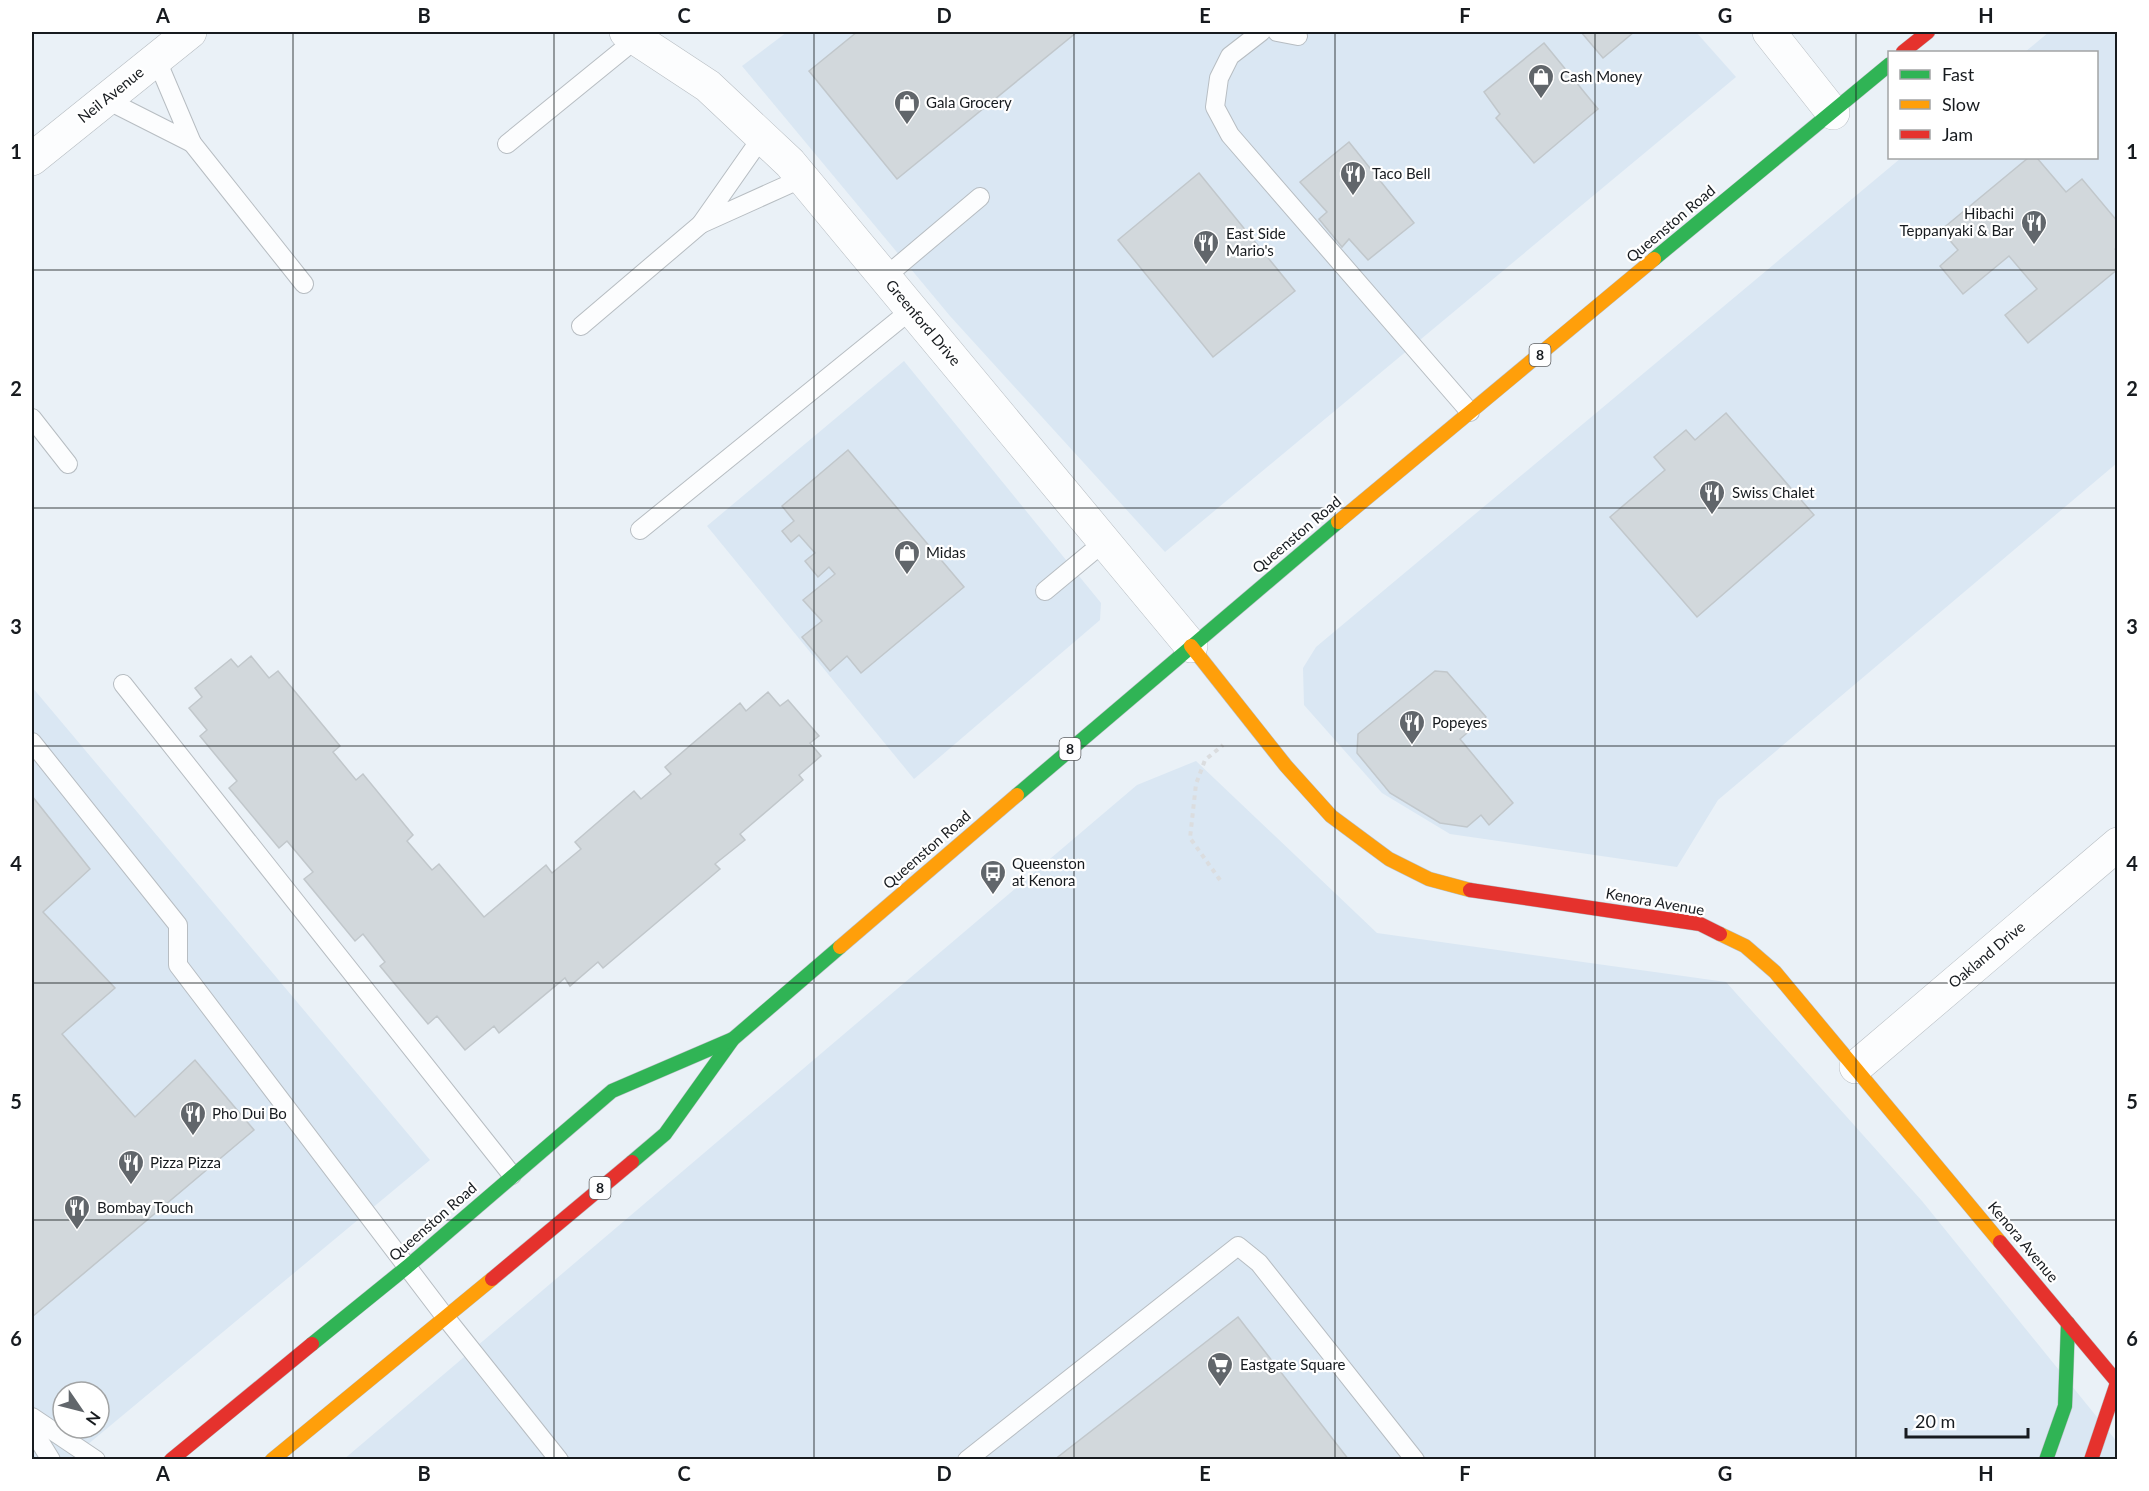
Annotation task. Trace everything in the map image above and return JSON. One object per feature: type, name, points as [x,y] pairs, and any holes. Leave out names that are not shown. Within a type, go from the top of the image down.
[{"type":"main road","points":[[1904,51],[1928,32]]},
{"type":"main road","name":"Queenston Road","points":[[272,1460],[665,1134],[733,1039],[1191,646],[1888,66]]},
{"type":"main road","name":"Kenora Avenue","points":[[1191,646],[1286,766],[1330,816],[1389,859],[1429,879],[1475,891],[1700,924],[1745,946],[1775,972],[1856,1067],[2117,1383]]},
{"type":"main road","name":"Queenston Road","points":[[171,1460],[407,1267],[612,1091],[733,1039]]},
{"type":"main road","points":[[2046,1460],[2065,1406],[2068,1323]]},
{"type":"main road","points":[[2091,1460],[2117,1383]]},
{"type":"street","name":"Neil Avenue","points":[[32,159],[190,32]]},
{"type":"street","points":[[1769,32],[1833,112]]},
{"type":"street","name":"Greenford Drive","points":[[631,35],[708,86],[803,178],[1191,646]]},
{"type":"street","name":"Oakland Drive","points":[[1856,1067],[2118,844]]},
{"type":"lane","points":[[1261,32],[1230,56],[1219,78],[1215,107],[1230,135],[1470,412]]},
{"type":"lane","points":[[1277,32],[1298,36]]},
{"type":"lane","points":[[507,144],[631,35]]},
{"type":"lane","points":[[156,58],[192,143],[304,284]]},
{"type":"lane","points":[[105,99],[192,143]]},
{"type":"lane","points":[[581,326],[701,224],[762,137]]},
{"type":"lane","points":[[701,224],[803,178]]},
{"type":"lane","points":[[885,277],[980,197]]},
{"type":"lane","points":[[640,530],[911,310]]},
{"type":"lane","points":[[32,418],[68,464]]},
{"type":"lane","points":[[1045,591],[1104,542]]},
{"type":"lane","points":[[123,684],[512,1175]]},
{"type":"lane","points":[[32,742],[178,925],[178,965],[446,1318],[559,1460]]},
{"type":"lane","points":[[967,1460],[1238,1246],[1259,1263],[1415,1460]]},
{"type":"lane","points":[[32,1417],[96,1460]]},
{"type":"lane","points":[[32,1429],[51,1460]]},
{"type":"path","points":[[1221,880],[1190,838],[1196,784],[1205,760],[1251,722]]},
{"type":"shaded area","points":[[787,32],[1696,32],[1736,77],[1165,552],[950,316],[742,66]]},
{"type":"shaded area","points":[[2049,32],[2117,32],[2117,463],[1718,800],[1677,867],[1450,834],[1382,793],[1304,705],[1303,668],[1316,647],[1900,159],[2098,159],[2098,51],[2026,51]]},
{"type":"shaded area","points":[[904,361],[1101,603],[1100,620],[914,779],[707,526]]},
{"type":"shaded area","points":[[32,687],[430,1160],[111,1425],[111,1380],[51,1380],[51,1440],[93,1440],[69,1460],[32,1459]]},
{"type":"shaded area","points":[[1196,761],[1377,933],[1726,982],[1922,1201],[2118,1443],[2117,1460],[343,1460],[1137,785]]},
{"type":"building","points":[[857,32],[1077,32],[897,179],[809,71]]},
{"type":"building","points":[[1581,32],[1634,32],[1603,58]]},
{"type":"building","name":"Cash Money","points":[[1544,43],[1598,109],[1534,163],[1496,118],[1500,114],[1484,92]]},
{"type":"building","name":"Taco Bell","points":[[1349,142],[1414,223],[1368,260],[1349,239],[1342,247],[1319,219],[1327,212],[1300,182]]},
{"type":"building","points":[[2027,159],[2038,159],[2066,192],[2082,179],[2118,222],[2118,247],[2115,249],[2118,252],[2118,269],[2028,343],[2005,315],[2037,289],[2009,256],[1963,294],[1940,266],[1958,250],[1941,230]]},
{"type":"building","name":"East Side Mario's","points":[[1199,173],[1295,291],[1213,357],[1118,240]]},
{"type":"building","name":"Swiss Chalet","points":[[1726,413],[1814,515],[1697,617],[1610,517],[1665,470],[1654,457],[1686,430],[1695,440]]},
{"type":"building","points":[[848,450],[964,587],[861,673],[847,656],[830,671],[802,637],[822,621],[803,600],[835,574],[829,567],[818,577],[805,561],[815,553],[799,535],[791,542],[782,531],[794,521],[782,506]]},
{"type":"building","points":[[251,656],[269,678],[278,671],[340,746],[333,752],[356,780],[363,774],[413,835],[407,841],[432,870],[439,864],[484,917],[546,865],[552,873],[581,849],[575,842],[634,791],[641,799],[671,774],[665,767],[740,703],[746,711],[768,692],[780,706],[788,700],[819,736],[810,743],[821,756],[799,775],[803,780],[740,834],[745,840],[715,864],[720,869],[603,968],[598,962],[570,986],[565,978],[499,1033],[494,1026],[465,1050],[437,1016],[428,1024],[380,966],[385,962],[363,934],[355,941],[304,879],[313,872],[287,841],[279,848],[229,788],[237,781],[200,736],[207,730],[189,708],[202,697],[195,688],[231,659],[238,667]]},
{"type":"building","name":"Popeyes","points":[[1435,671],[1447,672],[1486,717],[1460,739],[1513,803],[1489,825],[1481,815],[1467,827],[1440,823],[1390,793],[1357,753],[1358,734]]},
{"type":"building","points":[[32,796],[90,869],[43,912],[115,988],[62,1034],[135,1117],[195,1060],[254,1130],[32,1317]]},
{"type":"building","name":"Eastgate Square","points":[[1238,1317],[1349,1460],[1054,1460]]},
{"type":"traffic: fast","points":[[1654,259],[1888,66]]},
{"type":"traffic: fast","points":[[1017,795],[1338,522]]},
{"type":"traffic: fast","points":[[632,1162],[665,1134],[733,1039],[840,947]]},
{"type":"traffic: fast","points":[[312,1344],[407,1267],[612,1091],[733,1039]]},
{"type":"traffic: fast","points":[[2046,1460],[2065,1406],[2068,1323]]},
{"type":"traffic: slow","points":[[1338,522],[1654,259]]},
{"type":"traffic: slow","points":[[1191,646],[1286,766],[1331,816],[1389,859],[1429,879],[1470,890]]},
{"type":"traffic: slow","points":[[840,947],[1017,795]]},
{"type":"traffic: slow","points":[[1720,934],[1745,946],[1775,972],[2000,1242]]},
{"type":"traffic: slow","points":[[272,1460],[492,1279]]},
{"type":"traffic: jam","points":[[1904,51],[1928,32]]},
{"type":"traffic: jam","points":[[1470,890],[1700,924],[1720,934]]},
{"type":"traffic: jam","points":[[492,1279],[632,1162]]},
{"type":"traffic: jam","points":[[2000,1242],[2118,1383]]},
{"type":"traffic: jam","points":[[171,1460],[312,1344]]},
{"type":"traffic: jam","points":[[2091,1460],[2117,1383]]},
{"type":"place","name":"Cash Money","points":[[1541,100]]},
{"type":"place","name":"Gala Grocery","points":[[907,126]]},
{"type":"place","name":"Taco Bell","points":[[1353,197]]},
{"type":"place","name":"Hibachi Teppanyaki & Bar","points":[[2034,246]]},
{"type":"place","name":"East Side Mario's","points":[[1206,266]]},
{"type":"place","name":"Swiss Chalet","points":[[1712,516]]},
{"type":"place","name":"Midas","points":[[907,576]]},
{"type":"place","name":"Popeyes","points":[[1412,746]]},
{"type":"place","name":"Queenston at Kenora","points":[[993,896]]},
{"type":"place","name":"Pho Dui Bo","points":[[193,1137]]},
{"type":"place","name":"Pizza Pizza","points":[[131,1186]]},
{"type":"place","name":"Bombay Touch","points":[[77,1231]]},
{"type":"place","name":"Eastgate Square","points":[[1220,1388]]}]
